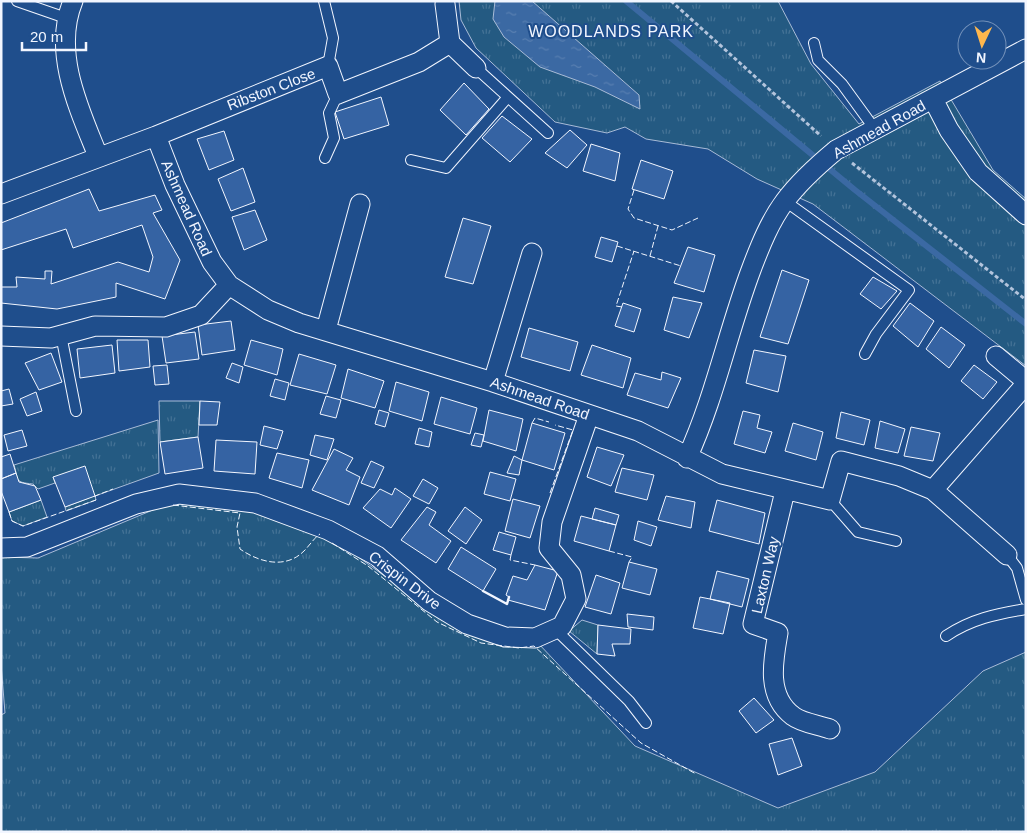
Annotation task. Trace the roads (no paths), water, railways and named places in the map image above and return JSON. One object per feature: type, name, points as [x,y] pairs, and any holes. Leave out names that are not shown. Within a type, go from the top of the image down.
[{"type":"street","points":[[446,2],[450,43],[476,68]]},
{"type":"street","points":[[70,10],[67,65],[73,92],[98,156]]},
{"type":"street","points":[[338,94],[419,62],[450,43]]},
{"type":"street","name":"Ashmead Road","points":[[156,136],[175,185],[208,255],[229,285],[268,310],[299,323],[493,382],[638,431],[687,458],[700,429],[755,261],[785,200],[830,155],[874,128],[934,99],[1026,49]]},
{"type":"street","name":"Ribston Close","points":[[156,136],[328,66],[338,94]]},
{"type":"street","points":[[934,99],[949,130],[978,172],[1026,216]]},
{"type":"street","points":[[1,194],[98,156],[156,136]]},
{"type":"street","points":[[326,330],[360,204]]},
{"type":"street","points":[[493,382],[532,252]]},
{"type":"street","points":[[1,336],[51,338],[95,326],[166,327],[202,315],[229,285]]},
{"type":"street","points":[[933,490],[1026,382],[996,356]]},
{"type":"street","name":"Crispin Drive","points":[[1,548],[27,547],[136,504],[179,494],[255,503],[328,530],[377,556],[429,601],[467,624],[505,637],[534,638],[562,626],[576,599],[570,575],[549,548],[552,522],[589,415]]},
{"type":"street","points":[[687,458],[722,474],[785,491],[830,500],[841,462],[899,476],[933,490],[1007,555]]},
{"type":"street","name":"Laxton Way","points":[[785,491],[754,624],[778,633],[772,667],[778,698],[793,717],[830,729]]},
{"type":"lane","points":[[17,1],[70,10]]},
{"type":"lane","points":[[324,1],[333,38],[328,66]]},
{"type":"lane","points":[[814,44],[818,60],[842,84],[874,128]]},
{"type":"lane","points":[[476,68],[548,133]]},
{"type":"lane","points":[[325,158],[334,138],[329,113],[338,94]]},
{"type":"lane","points":[[410,160],[446,168],[508,97]]},
{"type":"lane","points":[[785,200],[909,290],[876,334],[865,354]]},
{"type":"lane","points":[[61,335],[76,411]]},
{"type":"lane","points":[[830,500],[858,532],[896,541]]},
{"type":"lane","points":[[1007,555],[1016,568],[1026,600]]},
{"type":"lane","points":[[946,636],[964,624],[995,614],[1026,610]]},
{"type":"lane","points":[[555,629],[629,702],[646,723]]},
{"type":"water","points":[[495,1],[532,1],[639,95],[640,109],[595,87],[540,67],[504,37],[493,19]]},
{"type":"waterway","points":[[626,1],[855,190],[1026,324]]},
{"type":"district","name":"WOODLANDS PARK","points":[[611,31]]}]
